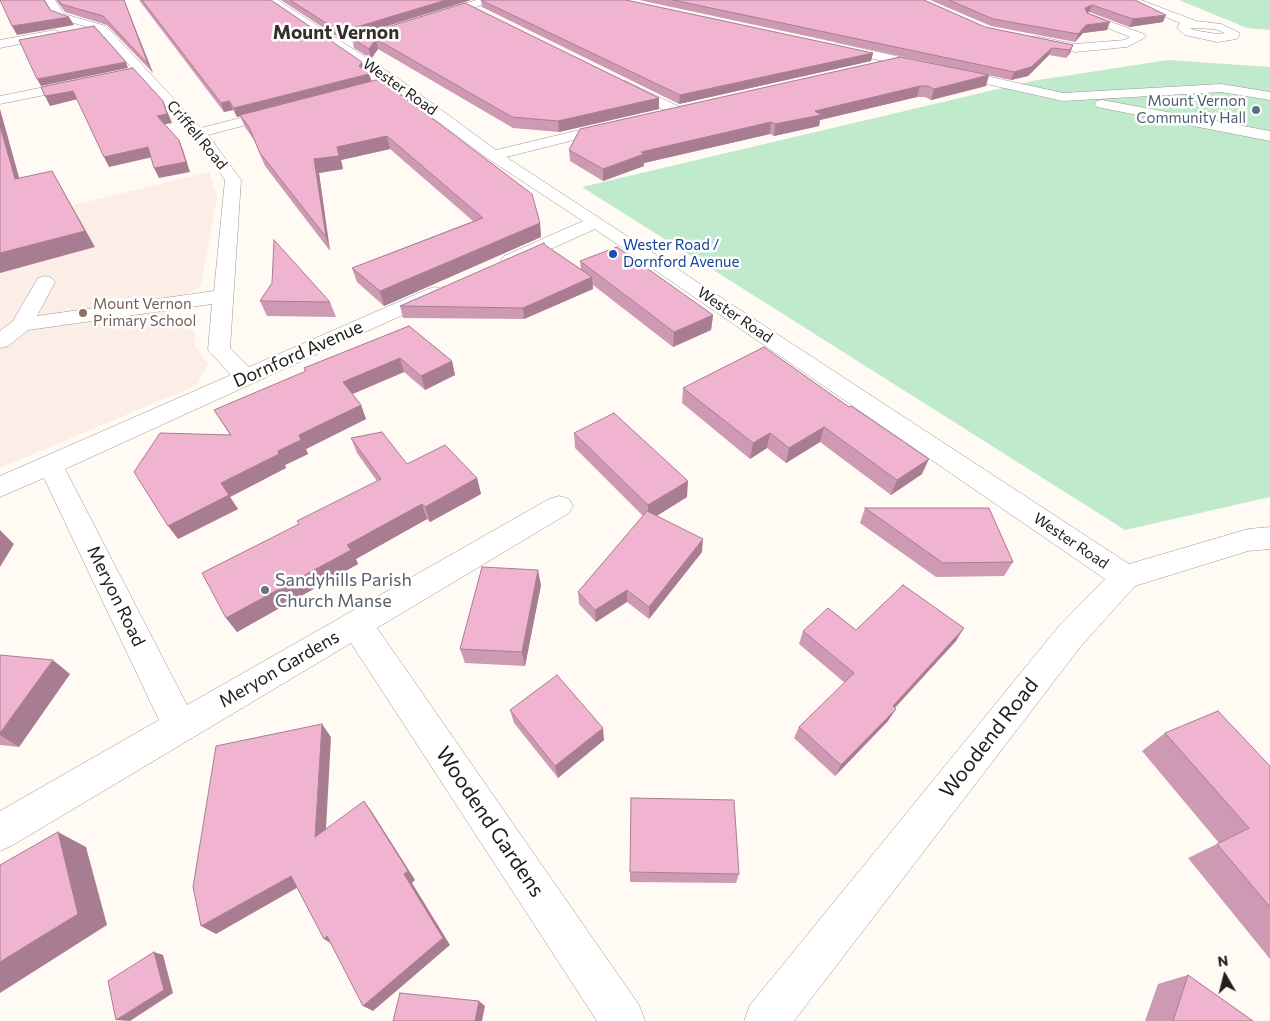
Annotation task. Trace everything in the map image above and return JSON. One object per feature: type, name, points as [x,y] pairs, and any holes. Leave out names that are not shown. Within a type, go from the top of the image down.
[{"type":"street","name":"Criffell Road","points":[[50,0],[60,16],[102,28],[198,133],[233,180],[219,350],[246,376]]},
{"type":"street","name":"Wester Road","points":[[271,0],[349,43],[384,84],[596,222],[1125,577]]},
{"type":"street","points":[[423,21],[486,0]]},
{"type":"street","points":[[1131,0],[1194,24]]},
{"type":"street","points":[[469,7],[487,16]]},
{"type":"street","points":[[1026,38],[1075,48],[1127,43],[1140,37],[1089,17]]},
{"type":"street","points":[[0,44],[97,26]]},
{"type":"street","points":[[824,44],[1063,97],[1270,136]]},
{"type":"street","points":[[862,69],[900,60]]},
{"type":"street","points":[[122,74],[141,71]]},
{"type":"street","points":[[0,100],[94,80]]},
{"type":"street","points":[[617,81],[682,110],[658,116]]},
{"type":"street","points":[[1063,97],[1221,88],[1270,96]]},
{"type":"street","points":[[198,133],[291,109]]},
{"type":"street","points":[[493,155],[629,122]]},
{"type":"street","points":[[489,269],[596,222]]},
{"type":"street","points":[[0,341],[22,325],[45,282]]},
{"type":"street","name":"Dornford Avenue","points":[[0,488],[246,376],[453,285]]},
{"type":"street","points":[[22,325],[223,296]]},
{"type":"street","name":"Meryon Road","points":[[51,466],[180,726]]},
{"type":"street","name":"Meryon Gardens","points":[[0,832],[559,506]]},
{"type":"street","points":[[1125,577],[1248,540],[1270,538]]},
{"type":"street","name":"Woodend Road","points":[[766,1021],[1070,636],[1125,577]]},
{"type":"street","name":"Woodend Gardens","points":[[356,624],[623,1021]]},
{"type":"shaded area","name":"Mount Vernon Primary School","points":[[209,172],[217,196],[201,286],[170,304],[164,322],[194,330],[195,345],[208,364],[197,385],[0,468],[0,223]]},
{"type":"green space","points":[[1179,0],[1270,0],[1270,30],[1247,28]]},
{"type":"green space","points":[[1168,60],[1270,67],[1270,497],[1125,530],[582,187],[1032,81]]},
{"type":"building","points":[[0,0],[44,0],[50,10],[69,17],[12,26]]},
{"type":"building","points":[[58,0],[124,0],[148,64],[103,16],[61,4]]},
{"type":"building","points":[[142,0],[271,0],[362,62],[359,66],[369,74],[234,108],[229,101],[221,103]]},
{"type":"building","points":[[290,0],[446,0],[340,32]]},
{"type":"building","points":[[481,0],[626,0],[873,53],[680,95]]},
{"type":"building","points":[[673,0],[924,0],[985,27],[1073,45],[1070,50],[1052,48],[1031,67],[1014,72]]},
{"type":"building","points":[[949,0],[1135,0],[1166,15],[1133,19],[1092,5],[1085,8],[1087,13],[1110,22],[1086,25],[1078,34],[993,19]]},
{"type":"building","points":[[465,3],[659,98],[558,121],[512,117],[376,39],[369,49],[352,38]]},
{"type":"building","points":[[94,26],[126,62],[37,79],[19,40]]},
{"type":"building","points":[[900,57],[989,75],[934,89],[928,86],[920,86],[815,111],[821,115],[775,124],[771,122],[641,152],[644,154],[603,169],[569,150],[580,129]]},
{"type":"building","points":[[133,68],[163,101],[167,114],[157,116],[179,140],[186,162],[154,168],[148,147],[104,157],[73,91],[45,96],[41,87]]},
{"type":"building","points":[[380,79],[532,194],[540,223],[380,291],[352,268],[483,218],[387,136],[337,147],[339,156],[314,159],[326,237],[260,153],[249,127],[240,115]]},
{"type":"building","points":[[0,126],[15,179],[52,171],[85,231],[0,253]]},
{"type":"building","points":[[274,240],[330,302],[260,301],[272,283]]},
{"type":"building","points":[[544,243],[592,277],[523,308],[400,306]]},
{"type":"building","points":[[617,247],[713,315],[674,332],[580,261]]},
{"type":"building","points":[[409,326],[452,361],[421,376],[400,358],[343,382],[361,405],[299,435],[301,440],[278,451],[279,454],[221,483],[229,495],[168,526],[134,472],[160,433],[231,435],[214,410],[306,371],[304,368]]},
{"type":"building","points":[[764,347],[849,407],[851,406],[929,459],[897,480],[824,427],[789,448],[770,433],[753,443],[683,388]]},
{"type":"building","points":[[614,413],[688,481],[648,505],[574,433]]},
{"type":"building","points":[[382,432],[407,464],[445,445],[477,478],[425,507],[422,504],[347,545],[351,550],[226,618],[202,573],[299,524],[297,521],[381,479],[351,438]]},
{"type":"building","points":[[865,508],[989,508],[1013,562],[943,563]]},
{"type":"building","points":[[647,511],[703,539],[649,607],[627,590],[595,610],[578,592]]},
{"type":"building","points":[[482,567],[538,570],[522,652],[460,649]]},
{"type":"building","points":[[903,585],[964,628],[893,706],[896,709],[841,765],[799,727],[854,673],[803,631],[828,608],[856,630]]},
{"type":"building","points":[[0,655],[53,660],[0,733]]},
{"type":"building","points":[[557,675],[603,728],[555,766],[510,710]]},
{"type":"building","points":[[1218,711],[1270,766],[1270,907],[1217,844],[1249,828],[1165,733]]},
{"type":"building","points":[[322,724],[315,837],[364,801],[408,871],[404,874],[443,938],[363,1006],[327,936],[324,939],[291,876],[201,926],[193,887],[216,746]]},
{"type":"building","points":[[631,798],[734,800],[739,874],[630,872]]},
{"type":"building","points":[[58,832],[78,914],[0,962],[0,865]]},
{"type":"building","points":[[154,952],[164,990],[116,1020],[108,981]]},
{"type":"building","points":[[1188,975],[1253,1021],[1173,1021]]},
{"type":"building","points":[[400,993],[479,1001],[475,1021],[393,1021]]},
{"type":"place","name":"Mount Vernon Community Hall","points":[[1256,110]]},
{"type":"place","name":"Wester Road / Dornford Avenue","points":[[613,254]]},
{"type":"place","name":"Mount Vernon Primary School","points":[[83,313]]},
{"type":"place","name":"Sandyhills Parish Church Manse","points":[[265,590]]},
{"type":"district","name":"Mount Vernon","points":[[336,33]]}]
